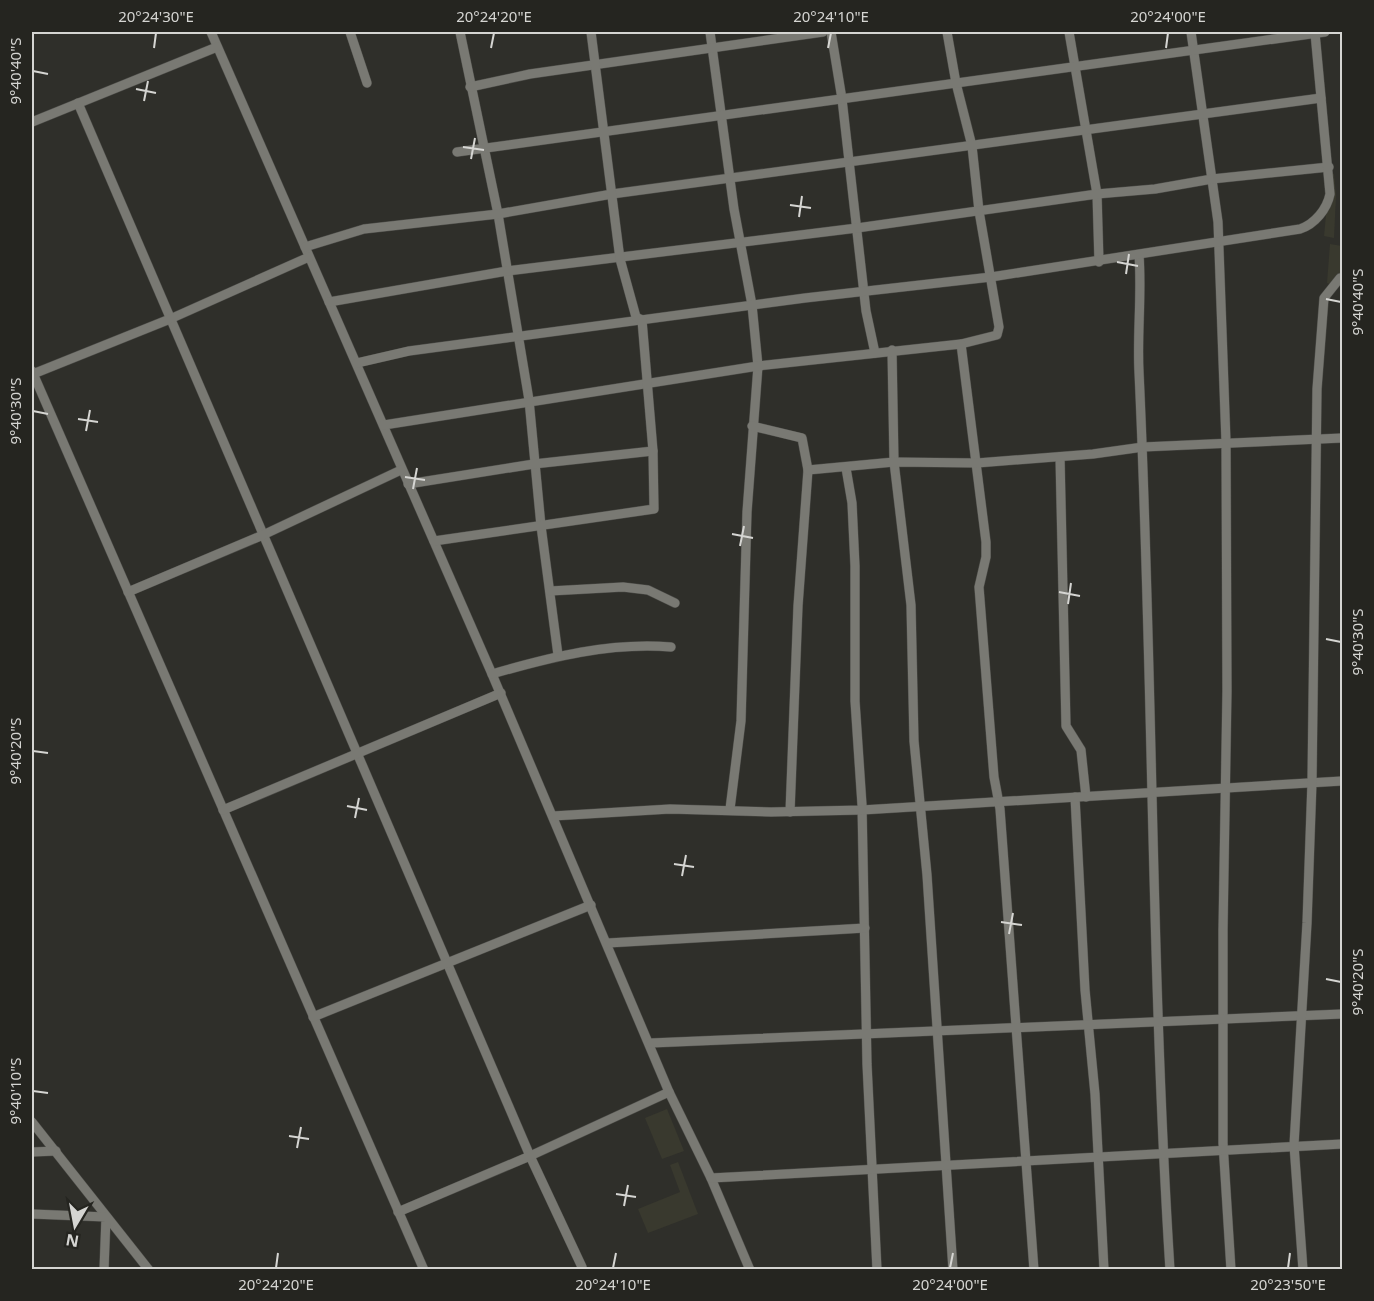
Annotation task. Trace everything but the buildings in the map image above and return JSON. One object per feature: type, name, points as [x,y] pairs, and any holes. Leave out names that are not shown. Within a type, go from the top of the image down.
[{"type":"street","points":[[211,32],[384,425],[401,470],[501,693],[651,1043],[669,1092],[711,1178],[750,1269]]},
{"type":"street","points":[[350,32],[366,83]]},
{"type":"street","points":[[460,32],[498,213],[529,400],[541,526],[558,655]]},
{"type":"street","points":[[591,32],[620,258],[636,317],[642,320]]},
{"type":"street","points":[[710,32],[730,178],[752,305],[758,366],[752,426],[741,634],[741,722],[730,809]]},
{"type":"street","points":[[470,87],[530,74],[823,32]]},
{"type":"street","points":[[831,32],[842,99],[866,311],[875,353]]},
{"type":"street","points":[[384,425],[646,382],[758,366],[961,344],[997,335],[999,332],[979,211],[972,146],[956,83],[947,32]]},
{"type":"street","points":[[1070,32],[1097,194],[1099,262]]},
{"type":"street","points":[[1191,32],[1219,242],[1226,442],[1227,691],[1223,1018],[1224,1151],[1231,1269]]},
{"type":"street","points":[[357,363],[409,351],[864,290],[991,277],[1099,262],[1307,226],[1328,202],[1329,167],[1322,98],[1320,32],[722,115],[605,134],[457,152]]},
{"type":"street","points":[[32,122],[217,46]]},
{"type":"street","points":[[305,247],[364,229],[498,213],[612,194],[1322,98]]},
{"type":"street","points":[[78,103],[530,1156],[582,1267]]},
{"type":"street","points":[[329,302],[507,271],[857,228],[1097,194],[1155,189],[1212,179],[1329,167]]},
{"type":"street","points":[[1139,255],[1142,296],[1138,354],[1143,447],[1158,1023],[1170,1269]]},
{"type":"street","points":[[309,257],[170,319],[32,372],[424,1269]]},
{"type":"street","points":[[1303,1269],[1294,1145],[1307,923],[1312,782],[1317,389],[1324,298],[1342,279]]},
{"type":"street","points":[[434,541],[654,509],[653,451],[642,320]]},
{"type":"street","points":[[961,344],[986,542],[986,557],[979,587],[994,777],[999,804],[1034,1269]]},
{"type":"street","points":[[892,350],[894,462],[911,605],[914,741],[921,806],[953,1269]]},
{"type":"street","points":[[752,426],[802,438],[807,470],[798,606],[790,812]]},
{"type":"street","points":[[807,470],[894,462],[977,463],[1060,457],[1143,447],[1342,438]]},
{"type":"street","points":[[408,484],[534,464],[653,451]]},
{"type":"street","points":[[1060,457],[1066,726],[1081,750],[1086,797]]},
{"type":"street","points":[[846,468],[852,503],[855,566],[855,701],[862,810],[866,1036],[877,1269]]},
{"type":"street","points":[[128,592],[263,535],[401,470]]},
{"type":"street","points":[[550,591],[623,587],[648,590],[675,603]]},
{"type":"street","points":[[492,674],[558,655],[643,645],[671,647]]},
{"type":"street","points":[[223,810],[501,693]]},
{"type":"street","points":[[553,816],[670,809],[790,812],[999,804],[1075,797],[1342,781]]},
{"type":"street","points":[[1075,797],[1104,1269]]},
{"type":"street","points":[[313,1017],[591,905]]},
{"type":"street","points":[[608,943],[865,928]]},
{"type":"street","points":[[651,1043],[866,1036],[1342,1014]]},
{"type":"street","points":[[398,1212],[530,1156],[669,1092]]},
{"type":"street","points":[[32,1122],[105,1217],[149,1269]]},
{"type":"street","points":[[711,1178],[1342,1144]]},
{"type":"street","points":[[32,1152],[56,1151]]},
{"type":"street","points":[[32,1214],[105,1217]]},
{"type":"street","points":[[104,1269],[105,1217]]},
{"type":"shaded area","points":[[1330,173],[1334,174],[1336,195],[1334,238],[1324,236]]},
{"type":"shaded area","points":[[1330,244],[1342,246],[1342,275],[1335,277],[1332,285],[1327,283]]},
{"type":"shaded area","points":[[667,1109],[684,1151],[662,1159],[645,1118]]},
{"type":"shaded area","points":[[678,1162],[698,1214],[648,1233],[638,1209],[680,1192],[670,1165]]}]
